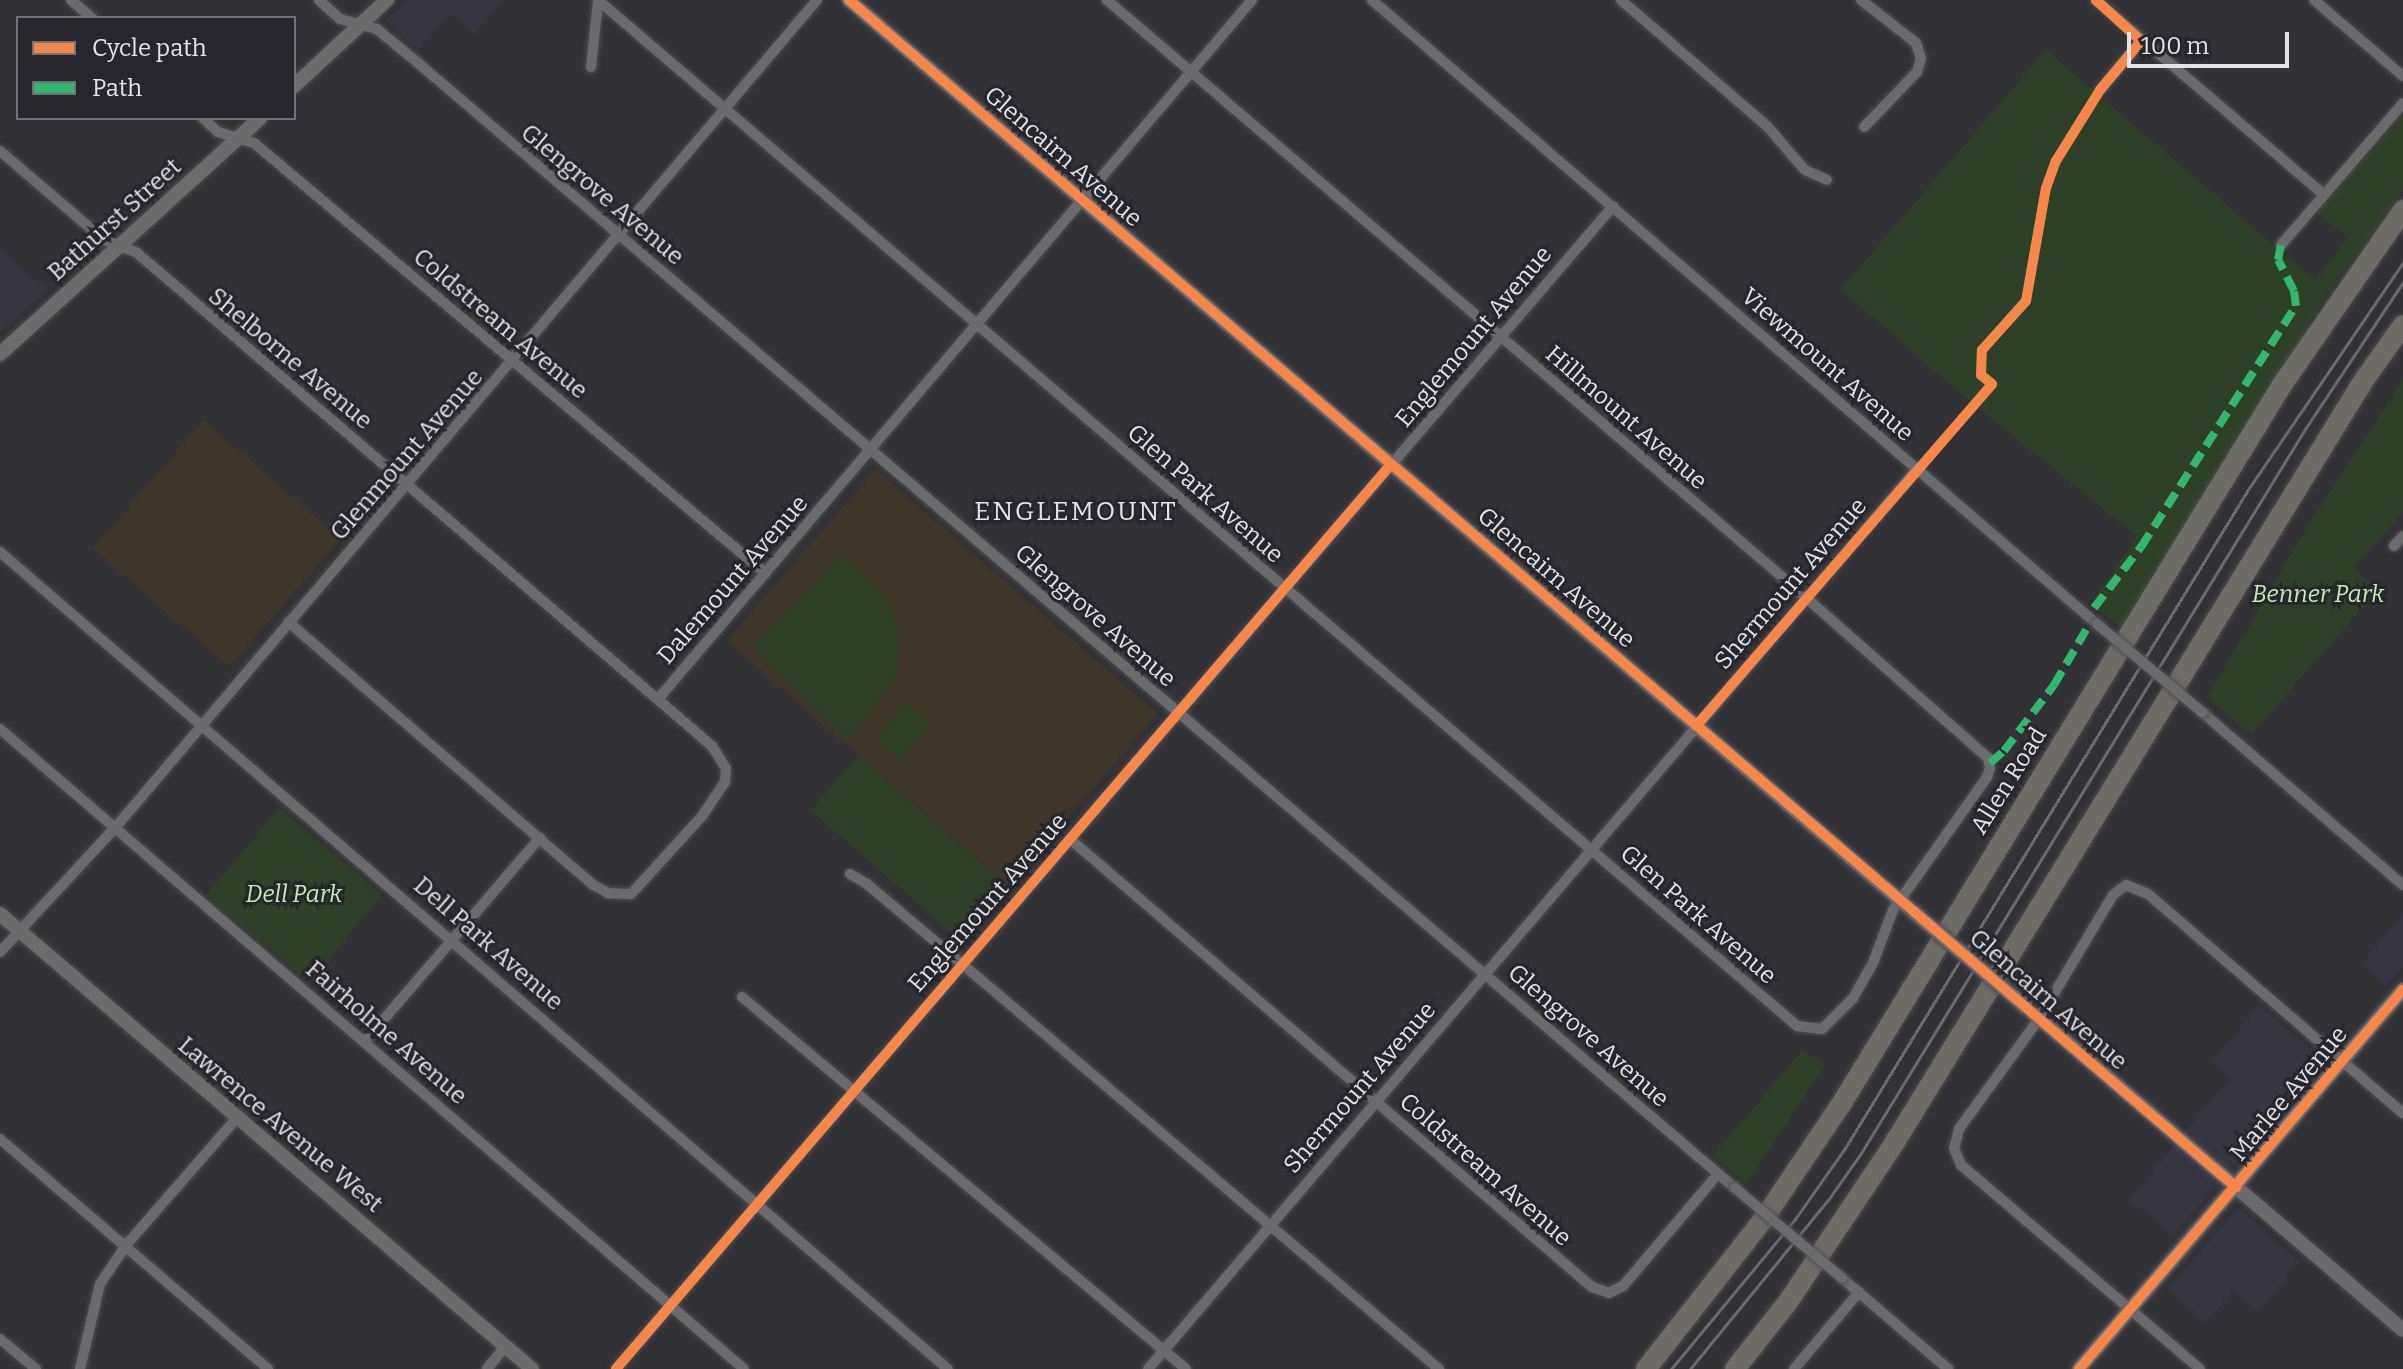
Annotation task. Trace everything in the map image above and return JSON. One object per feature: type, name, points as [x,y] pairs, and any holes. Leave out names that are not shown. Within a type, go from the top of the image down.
[{"type":"highway","name":"Allen Road","points":[[1646,1369],[1765,1217],[1842,1103],[2282,385],[2403,210]]},
{"type":"highway","points":[[1735,1369],[1788,1302],[1895,1142],[2364,380],[2403,325]]},
{"type":"main road","points":[[296,84],[387,0]]},
{"type":"main road","name":"Bathurst Street","points":[[1,351],[258,120]]},
{"type":"main road","name":"Lawrence Avenue West","points":[[0,914],[532,1369]]},
{"type":"street","points":[[71,0],[90,16]]},
{"type":"street","name":"Glengrove Avenue","points":[[319,0],[340,19],[381,32],[1948,1369]]},
{"type":"street","points":[[591,67],[598,0]]},
{"type":"street","name":"Glen Park Avenue","points":[[598,0],[1797,1026],[1813,1031],[1822,1029],[1853,998],[1873,963],[1887,922],[1900,900]]},
{"type":"street","name":"Glenmount Avenue","points":[[0,952],[115,828],[201,723],[514,362],[817,0]]},
{"type":"street","name":"Glencairn Avenue","points":[[849,0],[2403,1330]]},
{"type":"street","name":"Hillmount Avenue","points":[[1107,0],[1980,749],[1990,763],[1987,777],[1900,900]]},
{"type":"street","name":"Dalemount Avenue","points":[[540,838],[592,884],[619,896],[631,894],[703,815],[718,796],[726,768],[712,746],[658,699],[979,326],[1252,0]]},
{"type":"street","name":"Viewmount Avenue","points":[[1372,0],[2403,885]]},
{"type":"street","points":[[1621,0],[1767,126],[1805,170],[1827,180]]},
{"type":"street","points":[[1861,0],[1916,43],[1921,58],[1917,72],[1864,127]]},
{"type":"street","points":[[2096,0],[2323,194]]},
{"type":"street","points":[[2314,0],[2403,76]]},
{"type":"street","points":[[2100,90],[2141,41]]},
{"type":"street","points":[[2281,245],[2403,103]]},
{"type":"street","name":"Coldstream Avenue","points":[[205,120],[218,132],[254,143],[765,573]]},
{"type":"street","name":"Shelborne Avenue","points":[[0,151],[103,239],[136,252],[658,699]]},
{"type":"street","name":"Englemount Avenue","points":[[616,1369],[672,1307],[756,1203],[960,964],[1613,206]]},
{"type":"street","name":"Shermount Avenue","points":[[1148,1369],[1917,469]]},
{"type":"street","points":[[2394,546],[2403,536]]},
{"type":"street","name":"Dell Park Avenue","points":[[0,552],[948,1369]]},
{"type":"street","points":[[289,622],[540,838],[366,1040]]},
{"type":"street","name":"Fairholme Avenue","points":[[0,729],[366,1040],[744,1369]]},
{"type":"street","name":"Coldstream Avenue","points":[[1070,839],[1601,1292],[1623,1286],[1718,1174]]},
{"type":"street","points":[[850,874],[867,884],[1439,1369]]},
{"type":"street","points":[[2200,1369],[1961,1165],[1954,1148],[1959,1129],[2039,1019],[2113,895],[2126,885],[2139,887],[2403,1113]]},
{"type":"street","name":"Marlee Avenue","points":[[2079,1369],[2403,990]]},
{"type":"street","points":[[742,997],[855,1088],[1186,1369]]},
{"type":"street","points":[[80,1369],[100,1284],[127,1244],[237,1118]]},
{"type":"street","points":[[0,1139],[127,1244],[268,1369]]},
{"type":"street","points":[[1794,1369],[1859,1292]]},
{"type":"street","points":[[0,1339],[36,1369]]},
{"type":"street","points":[[487,1369],[505,1347]]},
{"type":"shaded area","points":[[409,0],[505,0],[475,34],[451,14],[418,51],[386,21]]},
{"type":"shaded area","points":[[0,250],[48,290],[0,332]]},
{"type":"shaded area","points":[[204,420],[341,539],[229,667],[92,548]]},
{"type":"shaded area","points":[[876,469],[1158,714],[1008,886],[726,641]]},
{"type":"shaded area","points":[[2403,914],[2403,967],[2386,986],[2361,965]]},
{"type":"shaded area","points":[[2259,1006],[2324,1060],[2173,1236],[2129,1199],[2230,1079],[2212,1062]]},
{"type":"shaded area","points":[[2238,1208],[2300,1262],[2258,1312],[2233,1291],[2206,1322],[2167,1289]]},
{"type":"green space","points":[[2046,50],[2316,281],[2348,237],[2317,213],[2403,115],[2403,190],[2329,291],[2141,593],[2123,629],[2091,604],[2137,536],[1961,394],[1841,289]]},
{"type":"green space","name":"Benner Park","points":[[2403,380],[2403,512],[2354,568],[2378,590],[2251,735],[2207,697],[2306,528]]},
{"type":"green space","points":[[842,555],[889,602],[900,638],[895,679],[849,740],[756,651],[756,642]]},
{"type":"green space","points":[[906,703],[931,724],[901,760],[876,739]]},
{"type":"green space","points":[[858,756],[1007,886],[960,940],[811,810]]},
{"type":"green space","name":"Dell Park","points":[[279,808],[382,895],[309,982],[206,895]]},
{"type":"green space","points":[[1802,1050],[1825,1065],[1746,1185],[1713,1156]]},
{"type":"railway","points":[[1671,1369],[1795,1219],[1845,1148],[2249,488],[2403,262]]},
{"type":"railway","points":[[1690,1369],[1828,1200],[1861,1153],[2305,429],[2403,282]]},
{"type":"marked path","points":[[2094,608],[2141,547],[2296,306],[2294,291],[2278,260],[2281,245]]},
{"type":"marked path","points":[[1990,763],[2004,751],[2054,685],[2087,628]]},
{"type":"cycle path","points":[[849,0],[2236,1187]]},
{"type":"cycle path","points":[[1696,726],[1992,384],[1981,375],[1982,350],[2026,301],[2046,188],[2056,161],[2100,90],[2141,41],[2096,0]]},
{"type":"cycle path","points":[[616,1369],[1391,464]]},
{"type":"cycle path","points":[[2079,1369],[2403,990]]},
{"type":"district","name":"ENGLEMOUNT","points":[[1076,512]]}]
